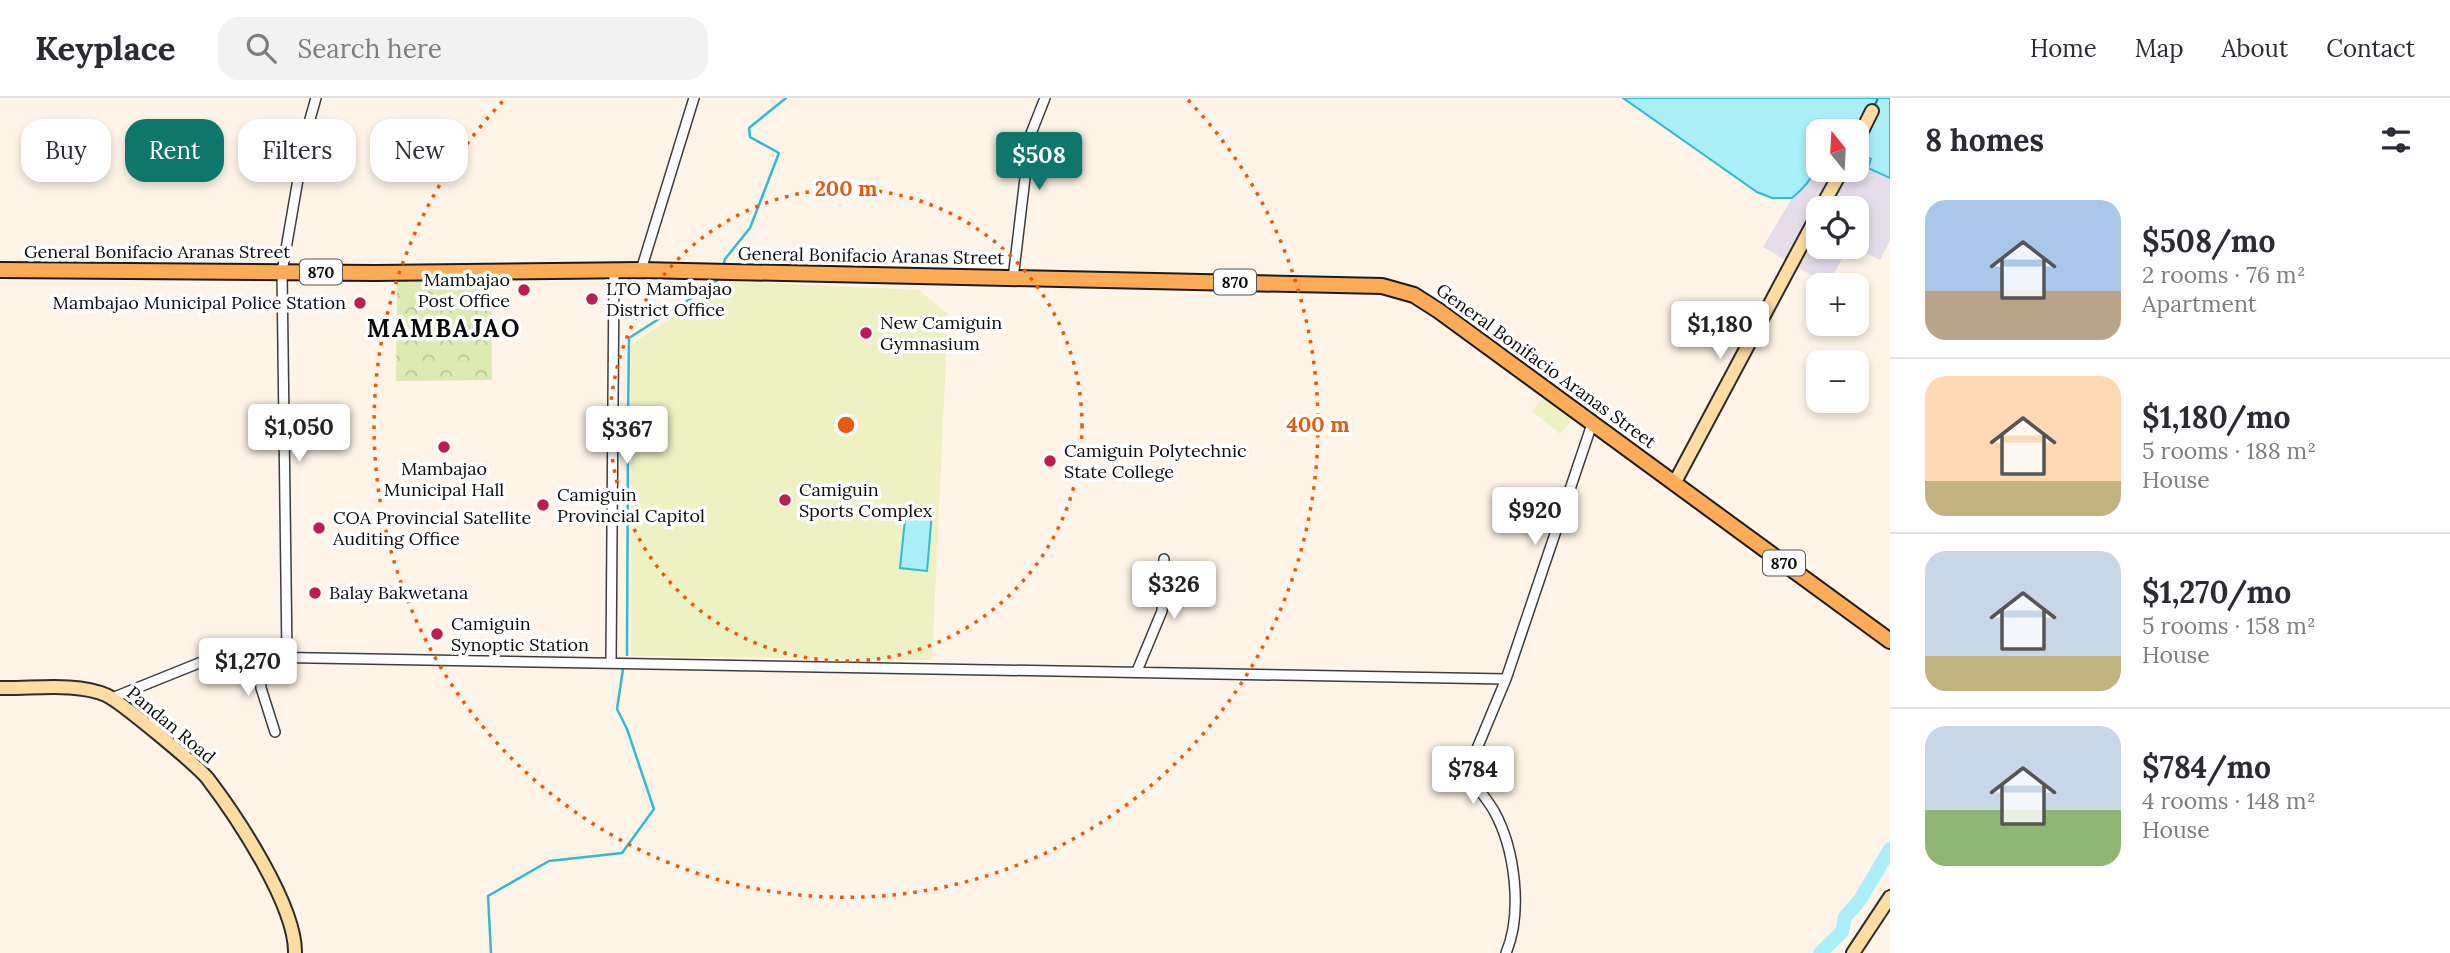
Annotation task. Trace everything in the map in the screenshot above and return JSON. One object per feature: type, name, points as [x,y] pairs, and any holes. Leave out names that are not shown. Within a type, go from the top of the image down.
[{"type":"main road","name":"General Bonifacio Aranas Street","points":[[0,270],[641,270],[1366,284],[1398,289],[1439,311],[1677,484]]},
{"type":"main road","name":"870","points":[[1677,484],[1890,641]]},
{"type":"street","points":[[286,657],[282,272],[306,133],[316,98]]},
{"type":"street","points":[[641,270],[694,98]]},
{"type":"street","points":[[1013,279],[1030,136],[1045,98]]},
{"type":"street","points":[[1868,119],[1872,111]]},
{"type":"street","points":[[1677,484],[1806,237]]},
{"type":"street","points":[[611,663],[614,270]]},
{"type":"street","points":[[1506,953],[1515,904],[1507,846],[1493,809],[1468,770],[1506,679],[1592,424]]},
{"type":"street","points":[[1137,671],[1162,611],[1164,559]]},
{"type":"street","points":[[258,657],[263,696],[275,732]]},
{"type":"street","points":[[112,698],[204,661],[258,657],[1506,679]]},
{"type":"street","name":"Pandan Road","points":[[0,688],[83,690],[112,698],[206,777],[271,879],[291,926],[295,953]]},
{"type":"street","points":[[1853,953],[1890,897]]},
{"type":"shaded area","points":[[1869,168],[1890,178],[1890,241],[1880,260],[1869,255],[1869,196],[1806,196],[1806,259],[1842,259],[1834,273],[1807,273],[1763,247],[1792,198],[1808,182],[1869,182]]},
{"type":"green space","points":[[491,278],[492,380],[396,381],[397,279]]},
{"type":"green space","name":"Camiguin Sports Complex","points":[[730,281],[919,290],[948,314],[932,660],[631,656],[631,344]]},
{"type":"green space","points":[[1544,397],[1572,420],[1560,434],[1532,411]]},
{"type":"water","points":[[1623,98],[1890,98],[1890,178],[1869,168],[1869,119],[1806,119],[1808,182],[1792,198],[1772,198],[1757,192]]},
{"type":"water","points":[[906,510],[932,512],[927,571],[900,568]]},
{"type":"waterway","points":[[723,267],[725,259],[750,228],[779,153],[750,137],[749,128],[786,98]]},
{"type":"waterway","points":[[708,288],[721,277]]},
{"type":"waterway","points":[[628,417],[629,338],[698,294]]},
{"type":"waterway","points":[[627,655],[628,429]]},
{"type":"waterway","points":[[491,953],[488,896],[549,861],[622,853],[654,809],[627,729],[617,709],[623,669]]},
{"type":"waterway","points":[[1820,953],[1842,932],[1845,917],[1860,900],[1890,849]]},
{"type":"ferry route","points":[[1874,107],[1878,98]]},
{"type":"place","name":"Mambajao Post Office","points":[[524,290]]},
{"type":"place","name":"LTO Mambajao District Office","points":[[592,299]]},
{"type":"place","name":"Mambajao Municipal Police Station","points":[[360,303]]},
{"type":"place","name":"New Camiguin Gymnasium","points":[[866,333]]},
{"type":"place","name":"Mambajao Municipal Hall","points":[[444,447]]},
{"type":"place","name":"Camiguin Polytechnic State College","points":[[1050,461]]},
{"type":"place","name":"Camiguin Sports Complex","points":[[785,500]]},
{"type":"place","name":"Camiguin Provincial Capitol","points":[[543,505]]},
{"type":"place","name":"COA Provincial Satellite Auditing Office","points":[[319,528]]},
{"type":"place","name":"Balay Bakwetana","points":[[315,593]]},
{"type":"place","name":"Camiguin Synoptic Station","points":[[437,634]]},
{"type":"district","name":"MAMBAJAO","points":[[444,329]]}]
